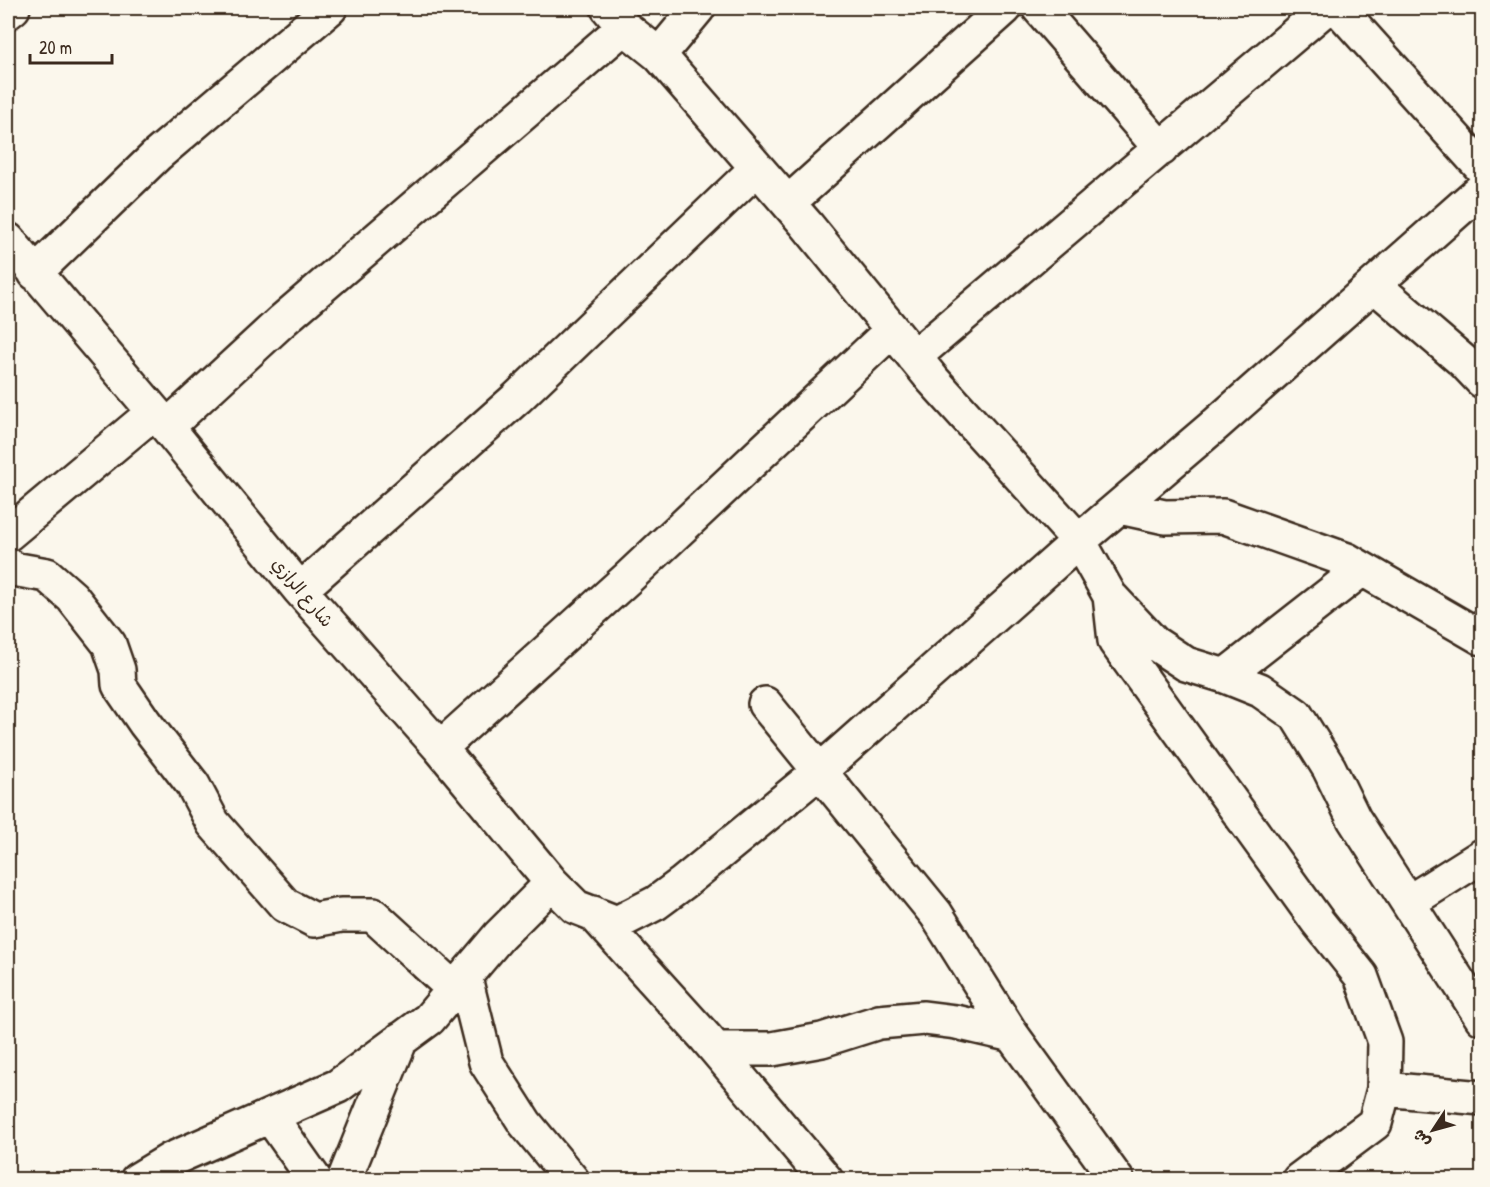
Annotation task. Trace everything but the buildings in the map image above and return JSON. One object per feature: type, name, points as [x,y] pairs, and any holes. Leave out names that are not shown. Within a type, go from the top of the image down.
[{"type":"street","points":[[8,12],[13,8]]},
{"type":"street","points":[[35,273],[157,155],[330,8]]},
{"type":"street","points":[[659,55],[698,8]]},
{"type":"street","points":[[788,203],[1005,8]]},
{"type":"street","points":[[1039,8],[1161,149]]},
{"type":"street","points":[[914,357],[1326,8]]},
{"type":"street","points":[[1338,8],[1482,168]]},
{"type":"street","points":[[8,534],[160,420],[284,320],[616,17],[659,55],[788,203],[914,357],[1079,541],[1110,596],[1154,643],[1186,664],[1260,690],[1296,716],[1329,768],[1354,819],[1482,1018]]},
{"type":"street","points":[[300,590],[517,398],[757,168]]},
{"type":"street","points":[[605,918],[656,903],[821,770],[1482,189]]},
{"type":"street","name":"شارع الرازي","points":[[8,240],[300,590],[440,748],[552,883],[576,907],[605,918],[826,1179]]},
{"type":"street","points":[[1374,285],[1464,362],[1482,381]]},
{"type":"street","points":[[440,748],[629,577],[892,330]]},
{"type":"street","points":[[1119,507],[1165,517],[1223,516],[1347,560],[1482,638]]},
{"type":"street","points":[[8,566],[13,569],[47,574],[72,597],[109,644],[118,669],[119,685],[145,723],[194,785],[213,823],[285,905],[314,920],[341,915],[373,915],[460,984],[486,1062],[525,1123],[572,1179]]},
{"type":"street","points":[[1225,676],[1362,570]]},
{"type":"street","points":[[1110,596],[1115,641],[1305,904],[1361,976],[1385,1042],[1384,1089],[1375,1123],[1299,1179]]},
{"type":"street","points":[[765,704],[936,914],[1012,1035],[1117,1179]]},
{"type":"street","points":[[1409,902],[1482,856]]},
{"type":"street","points":[[137,1179],[170,1160],[338,1086],[429,1019],[499,936],[552,883]]},
{"type":"street","points":[[716,1049],[772,1049],[822,1040],[879,1022],[924,1018],[956,1022],[1012,1035]]},
{"type":"street","points":[[344,1179],[401,1039]]},
{"type":"street","points":[[1384,1089],[1482,1098]]},
{"type":"street","points":[[270,1116],[315,1179]]}]
